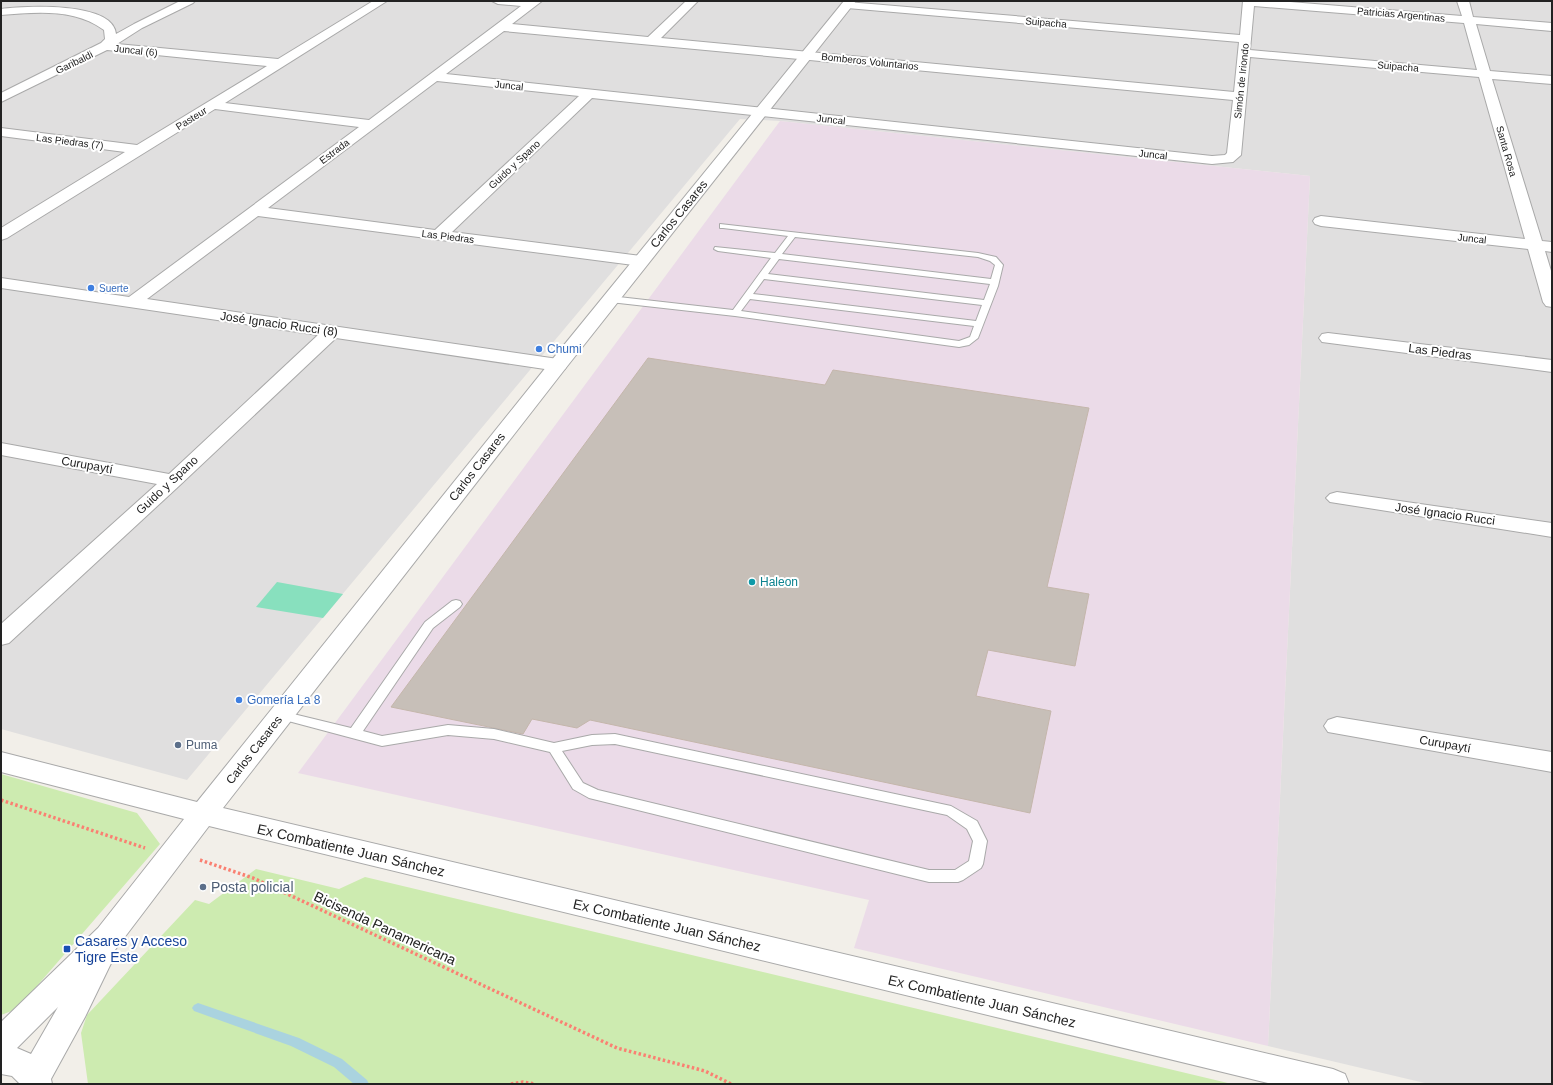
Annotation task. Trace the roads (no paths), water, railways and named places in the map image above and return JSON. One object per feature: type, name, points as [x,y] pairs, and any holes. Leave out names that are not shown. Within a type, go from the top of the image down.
[{"type":"street","points":[[4,11],[30,1]]},
{"type":"street","name":"Garibaldi","points":[[1,98],[105,46],[138,26],[189,1]]},
{"type":"street","name":"Pasteur","points":[[1,235],[278,63],[381,1]]},
{"type":"street","points":[[498,1],[534,2]]},
{"type":"street","points":[[651,41],[692,1]]},
{"type":"street","name":"Santa Rosa","points":[[1463,1],[1552,302]]},
{"type":"street","name":"Estrada","points":[[133,302],[534,2]]},
{"type":"street","name":"Patricias Argentinas","points":[[1249,2],[1552,27]]},
{"type":"street","name":"Simón de Iriondo","points":[[1228,159],[1234,154],[1249,2]]},
{"type":"street","name":"Suipacha","points":[[848,3],[1246,40]]},
{"type":"street","name":"Carlos Casares","points":[[1,1043],[109,937],[202,814],[610,299],[848,3]]},
{"type":"street","name":"Juncal (6)","points":[[4,11],[63,11],[93,17],[110,28],[111,40],[105,46]]},
{"type":"street","name":"Bomberos Voluntarios","points":[[501,27],[1240,97]]},
{"type":"street","name":"Juncal (6)","points":[[105,46],[278,63]]},
{"type":"street","name":"Suipacha","points":[[1244,53],[1552,80]]},
{"type":"street","name":"Juncal","points":[[434,77],[1204,159],[1228,159]]},
{"type":"street","name":"Guido y Spano","points":[[439,235],[589,94]]},
{"type":"street","points":[[213,104],[371,124]]},
{"type":"street","name":"Las Piedras (7)","points":[[1,132],[140,150]]},
{"type":"street","name":"Las Piedras","points":[[254,211],[641,261]]},
{"type":"street","name":"Juncal","points":[[1321,221],[1552,247]]},
{"type":"street","name":"José Ignacio Rucci (8)","points":[[1,283],[558,365]]},
{"type":"street","name":"Guido y Spano","points":[[1,637],[333,331]]},
{"type":"street","name":"Las Piedras","points":[[1328,338],[1552,366]]},
{"type":"street","name":"Curupaytí","points":[[1,449],[173,480]]},
{"type":"street","name":"José Ignacio Rucci","points":[[1337,498],[1552,530]]},
{"type":"street","name":"Curupaytí","points":[[1337,726],[1552,762]]},
{"type":"street","name":"Ex Combatiente Juan Sánchez","points":[[1,762],[202,814],[1333,1084]]},
{"type":"street","name":"Carlos Casares","points":[[1,1060],[14,1061],[26,1067],[35,1080],[74,1008],[109,937]]},
{"type":"lane","points":[[610,299],[735,313],[959,344],[966,343],[974,338],[995,282],[999,265],[993,259],[978,255],[723,226]]},
{"type":"lane","points":[[735,313],[793,234]]},
{"type":"lane","points":[[718,249],[995,282]]},
{"type":"lane","points":[[762,276],[987,303]]},
{"type":"lane","points":[[748,296],[979,324]]},
{"type":"lane","points":[[354,734],[429,625],[456,604]]},
{"type":"lane","points":[[281,715],[382,741],[448,730],[494,734],[554,748],[592,740],[616,739],[951,811],[972,825],[980,841],[976,864],[958,876],[929,876],[594,794],[578,786],[569,774],[554,748]]},
{"type":"waterway","points":[[198,1008],[295,1042],[338,1063],[363,1084]]},
{"type":"place","name":"Suerte","points":[[91,288]]},
{"type":"place","name":"Chumi","points":[[539,349]]},
{"type":"place","name":"Haleon","points":[[752,582]]},
{"type":"place","name":"Gomería La 8","points":[[239,700]]},
{"type":"place","name":"Puma","points":[[178,745]]},
{"type":"place","name":"Posta policial","points":[[203,887]]},
{"type":"place","name":"Casares y Acceso Tigre Este","points":[[67,949]]}]
